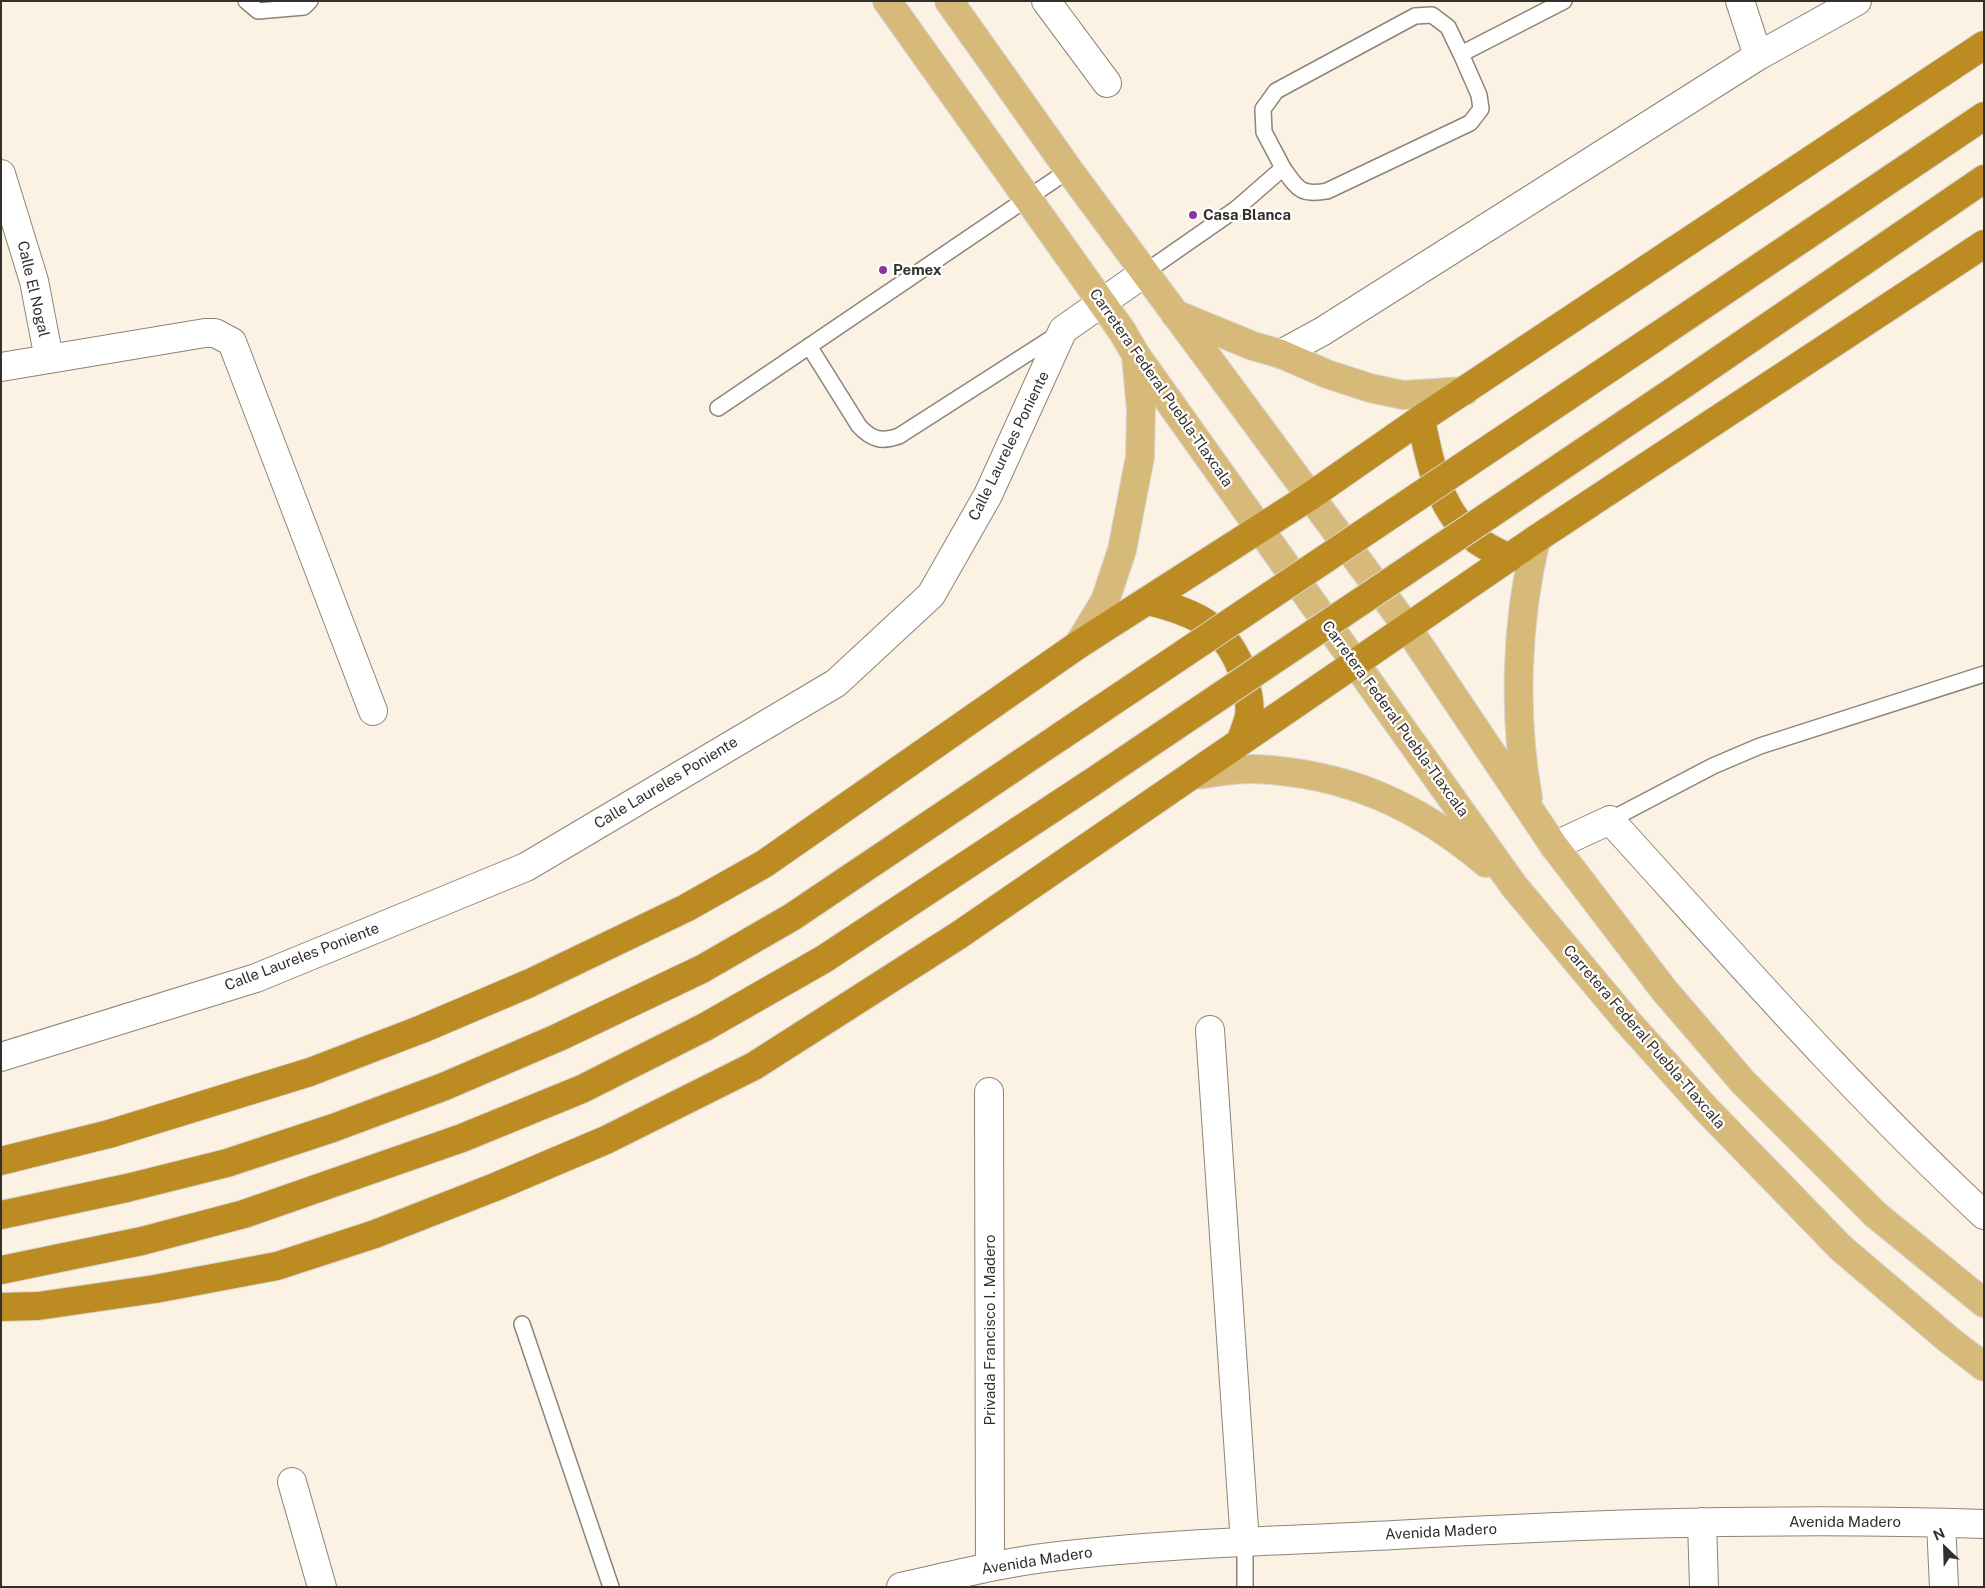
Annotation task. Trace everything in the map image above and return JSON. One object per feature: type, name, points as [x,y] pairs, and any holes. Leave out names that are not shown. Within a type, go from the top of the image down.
[{"type":"highway","points":[[1,1161],[109,1134],[310,1072],[422,1029],[548,975],[686,908],[764,864],[1078,645],[1309,497],[1421,419],[1984,45]]},
{"type":"highway","points":[[1,1215],[127,1188],[228,1163],[333,1128],[442,1087],[557,1038],[702,969],[792,917],[1984,116]]},
{"type":"highway","points":[[1,1270],[142,1241],[244,1214],[462,1138],[582,1089],[705,1028],[824,959],[1091,783],[1984,180]]},
{"type":"highway","points":[[1,1307],[38,1306],[155,1289],[277,1266],[376,1234],[495,1187],[606,1140],[754,1066],[959,935],[1536,539],[1984,244]]},
{"type":"highway","points":[[1421,419],[1430,468],[1442,495],[1452,511],[1477,541],[1509,558]]},
{"type":"highway","points":[[1148,601],[1176,608],[1200,619],[1215,628],[1231,646],[1249,694],[1249,715],[1241,740]]},
{"type":"main road","name":"Carretera Federal Puebla-Tlaxcala","points":[[887,1],[1029,199],[1259,530],[1514,886],[1627,1022],[1720,1124],[1841,1248],[1948,1339],[1984,1367]]},
{"type":"main road","points":[[949,1],[1144,273],[1407,627],[1554,846],[1664,990],[1743,1082],[1876,1215],[1984,1303]]},
{"type":"main road","points":[[1175,314],[1253,346],[1281,354],[1361,385],[1403,395],[1465,391]]},
{"type":"main road","points":[[1078,645],[1105,601],[1124,541],[1140,457],[1141,410],[1136,355]]},
{"type":"main road","points":[[1530,809],[1520,754],[1521,648],[1526,580],[1536,539]]},
{"type":"main road","points":[[1194,775],[1253,769],[1306,773],[1363,789],[1418,813],[1456,838],[1514,886]]},
{"type":"street","points":[[1046,1],[1107,82]]},
{"type":"street","points":[[1740,1],[1758,56]]},
{"type":"street","points":[[1281,354],[1323,331],[1758,56],[1857,1]]},
{"type":"street","name":"Calle El Nogal","points":[[1,174],[34,281],[48,359],[1,367]]},
{"type":"street","points":[[1063,330],[1144,273]]},
{"type":"street","name":"Calle Laureles Poniente","points":[[1,1057],[256,978],[526,867],[836,683],[931,595],[988,495],[1063,330]]},
{"type":"street","points":[[48,359],[206,333],[215,333],[232,342],[373,711]]},
{"type":"street","points":[[1554,846],[1610,820],[1829,1061],[1925,1160],[1984,1215]]},
{"type":"street","points":[[1210,1030],[1245,1542]]},
{"type":"street","name":"Privada Francisco I. Madero","points":[[989,1092],[990,1567]]},
{"type":"street","points":[[292,1482],[322,1587]]},
{"type":"street","points":[[1702,1522],[1704,1587]]},
{"type":"street","name":"Avenida Madero","points":[[901,1587],[990,1567],[1048,1557],[1106,1551],[1245,1542],[1600,1524],[1702,1522],[1984,1524]]},
{"type":"street","points":[[1941,1523],[1944,1587]]},
{"type":"lane","points":[[246,1],[258,11],[304,7],[310,1]]},
{"type":"lane","points":[[1461,54],[1564,1]]},
{"type":"lane","points":[[1432,15],[1448,28],[1479,95],[1481,109],[1470,123],[1327,191],[1313,194],[1298,190],[1283,168],[1264,132],[1263,109],[1276,91],[1415,16],[1432,15]]},
{"type":"lane","points":[[1144,273],[1236,208],[1283,168]]},
{"type":"lane","points":[[718,408],[1029,199],[1069,170]]},
{"type":"lane","points":[[809,346],[859,426],[867,435],[877,440],[889,440],[899,436],[1063,330]]},
{"type":"lane","points":[[1610,820],[1713,766],[1760,746],[1984,674]]},
{"type":"lane","points":[[522,1324],[611,1587]]},
{"type":"lane","points":[[1245,1542],[1245,1587]]},
{"type":"place","name":"Casa Blanca","points":[[1193,215]]},
{"type":"place","name":"Pemex","points":[[883,270]]}]
